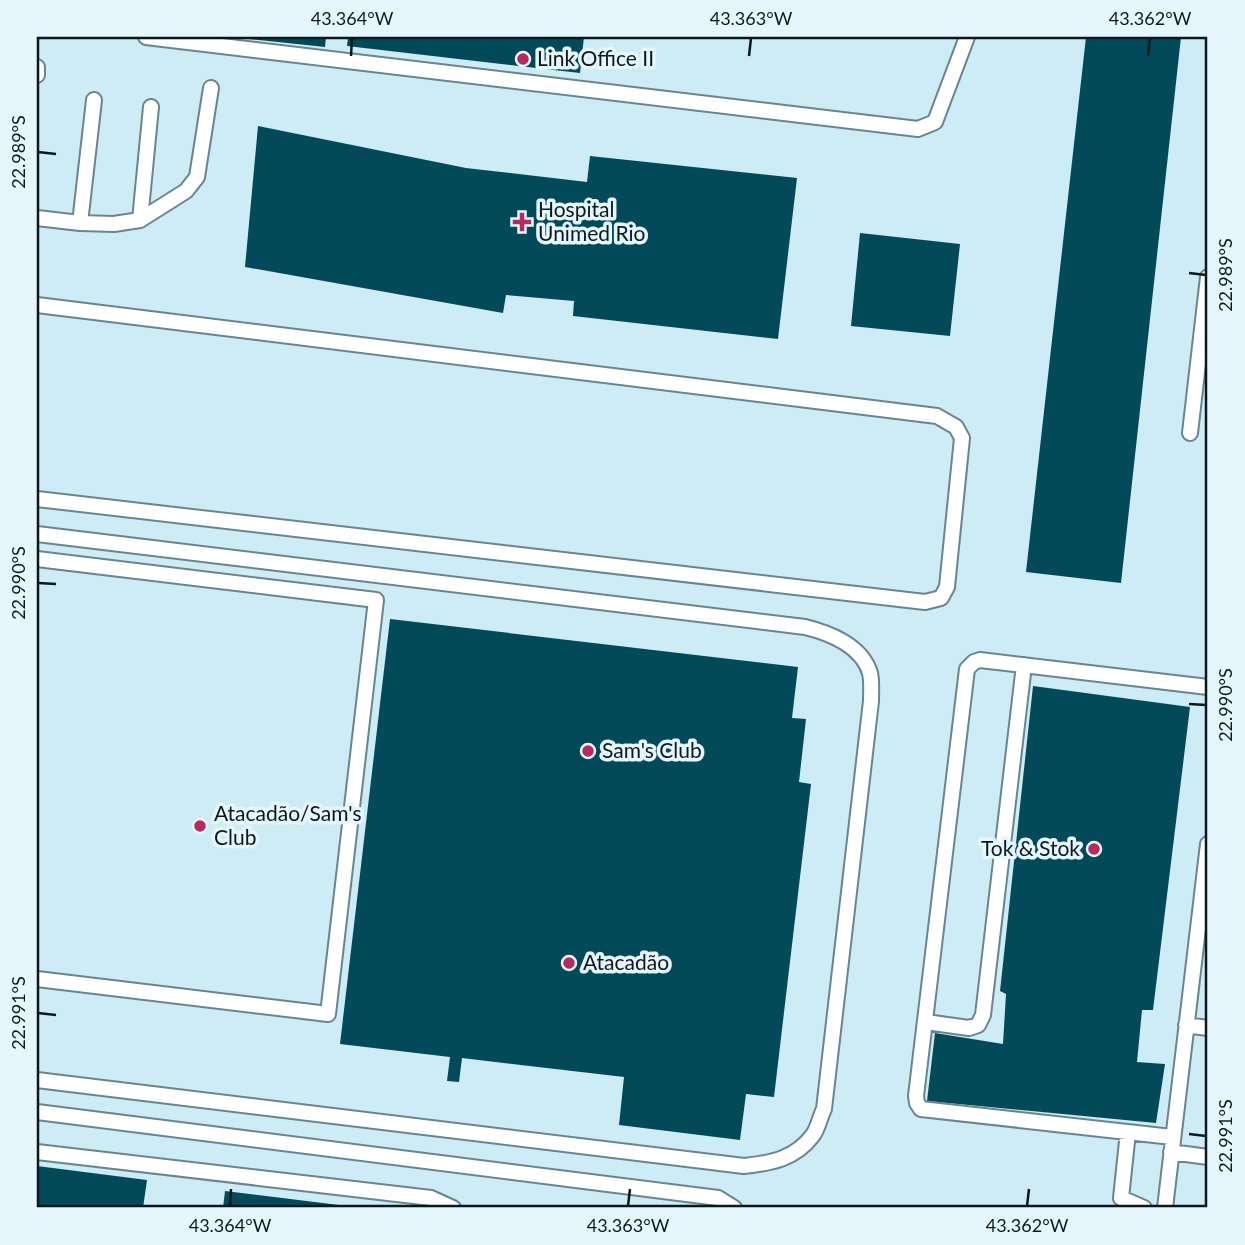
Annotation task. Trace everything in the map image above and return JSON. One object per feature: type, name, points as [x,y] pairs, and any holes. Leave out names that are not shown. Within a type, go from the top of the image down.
[{"type":"lane","points":[[146,37],[918,129],[935,122],[967,37]]},
{"type":"lane","points":[[37,67],[37,75]]},
{"type":"lane","points":[[37,218],[114,224],[140,220],[186,191],[197,177],[211,88]]},
{"type":"lane","points":[[80,223],[93,100]]},
{"type":"lane","points":[[140,220],[151,107]]},
{"type":"lane","points":[[1190,433],[1208,277]]},
{"type":"lane","points":[[37,305],[937,416],[956,427],[962,438],[947,587],[941,598],[925,602],[37,499]]},
{"type":"lane","points":[[37,534],[805,627],[829,633],[846,643],[859,655],[869,671],[872,685],[824,1109],[814,1133],[799,1150],[774,1162],[744,1166],[37,1080]]},
{"type":"lane","points":[[37,559],[376,600],[328,1014],[37,979]]},
{"type":"lane","points":[[1208,687],[980,660],[967,669],[916,1096],[921,1109],[1128,1132],[1208,1157]]},
{"type":"lane","points":[[926,1022],[969,1028],[978,1025],[983,1015],[1024,665]]},
{"type":"lane","points":[[1165,1208],[1208,844]]},
{"type":"lane","points":[[1186,1025],[1208,1028]]},
{"type":"lane","points":[[37,1112],[718,1198],[734,1208]]},
{"type":"lane","points":[[1128,1132],[1121,1198],[1144,1208]]},
{"type":"lane","points":[[37,1152],[431,1198],[453,1208]]},
{"type":"building","points":[[248,37],[326,37],[325,47]]},
{"type":"building","name":"Link Office II","points":[[348,37],[584,37],[580,73],[347,46]]},
{"type":"building","points":[[1086,37],[1181,37],[1121,583],[1026,572]]},
{"type":"building","points":[[258,126],[466,168],[587,182],[590,156],[797,178],[778,339],[573,316],[574,301],[506,295],[503,313],[245,267]]},
{"type":"building","points":[[860,233],[960,244],[950,336],[851,326]]},
{"type":"building","points":[[390,619],[798,667],[792,718],[806,719],[799,782],[811,784],[774,1097],[746,1094],[740,1140],[619,1125],[624,1077],[462,1058],[459,1082],[447,1081],[450,1057],[340,1044]]},
{"type":"building","name":"Tok & Stok","points":[[1033,686],[1190,707],[1153,1010],[1142,1010],[1137,1062],[1165,1064],[1156,1123],[927,1101],[935,1033],[1003,1044],[1006,994],[1000,991]]},
{"type":"building","points":[[37,1166],[147,1180],[143,1208],[37,1208]]},
{"type":"building","points":[[225,1191],[355,1207],[355,1208],[223,1208]]},
{"type":"place","name":"Link Office II","points":[[523,59]]},
{"type":"place","name":"Hospital Unimed Rio","points":[[522,222]]},
{"type":"place","name":"Sam's Club","points":[[588,751]]},
{"type":"place","name":"Atacadão/Sam's Club","points":[[200,826]]},
{"type":"place","name":"Tok & Stok","points":[[1094,849]]},
{"type":"place","name":"Atacadão","points":[[569,963]]}]
